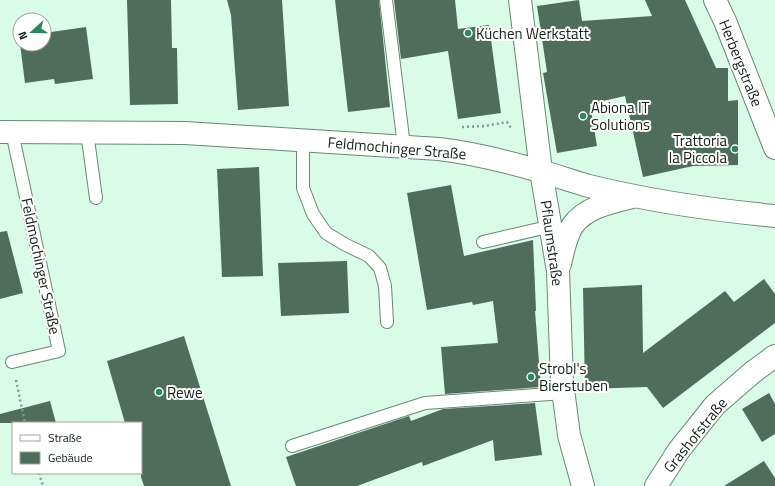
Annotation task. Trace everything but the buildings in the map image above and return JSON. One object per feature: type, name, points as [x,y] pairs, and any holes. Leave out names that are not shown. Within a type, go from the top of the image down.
[{"type":"main road","name":"Pflaumstraße","points":[[520,0],[541,171],[552,226],[558,271],[564,393],[569,435],[583,486]]},
{"type":"main road","name":"Herbergstraße","points":[[715,0],[726,21],[775,148]]},
{"type":"main road","name":"Feldmochinger Straße","points":[[6,132],[185,133],[404,146],[465,152],[635,197],[719,211],[775,216]]},
{"type":"main road","points":[[558,271],[567,239],[573,225],[580,218],[592,209],[613,201],[635,197]]},
{"type":"main road","name":"Grashofstraße","points":[[656,486],[679,450],[715,405],[753,372],[775,356]]},
{"type":"lane","points":[[386,0],[404,146]]},
{"type":"lane","name":"Feldmochinger Straße","points":[[6,132],[59,351],[12,362]]},
{"type":"lane","points":[[87,132],[96,198]]},
{"type":"lane","points":[[302,140],[303,188],[313,214],[326,233],[368,256],[380,268],[385,286],[387,322]]},
{"type":"lane","points":[[483,242],[552,226]]},
{"type":"lane","points":[[292,446],[425,402],[564,393]]},
{"type":"path","points":[[12,362],[25,422]]},
{"type":"path","points":[[39,474],[42,486]]},
{"type":"place","name":"Küchen Werkstatt","points":[[468,33]]},
{"type":"place","name":"Abiona IT Solutions","points":[[583,116]]},
{"type":"place","name":"Trattoria la Piccola","points":[[735,149]]},
{"type":"place","name":"Strobl's Bierstuben","points":[[531,377]]},
{"type":"place","name":"Rewe","points":[[159,392]]}]
